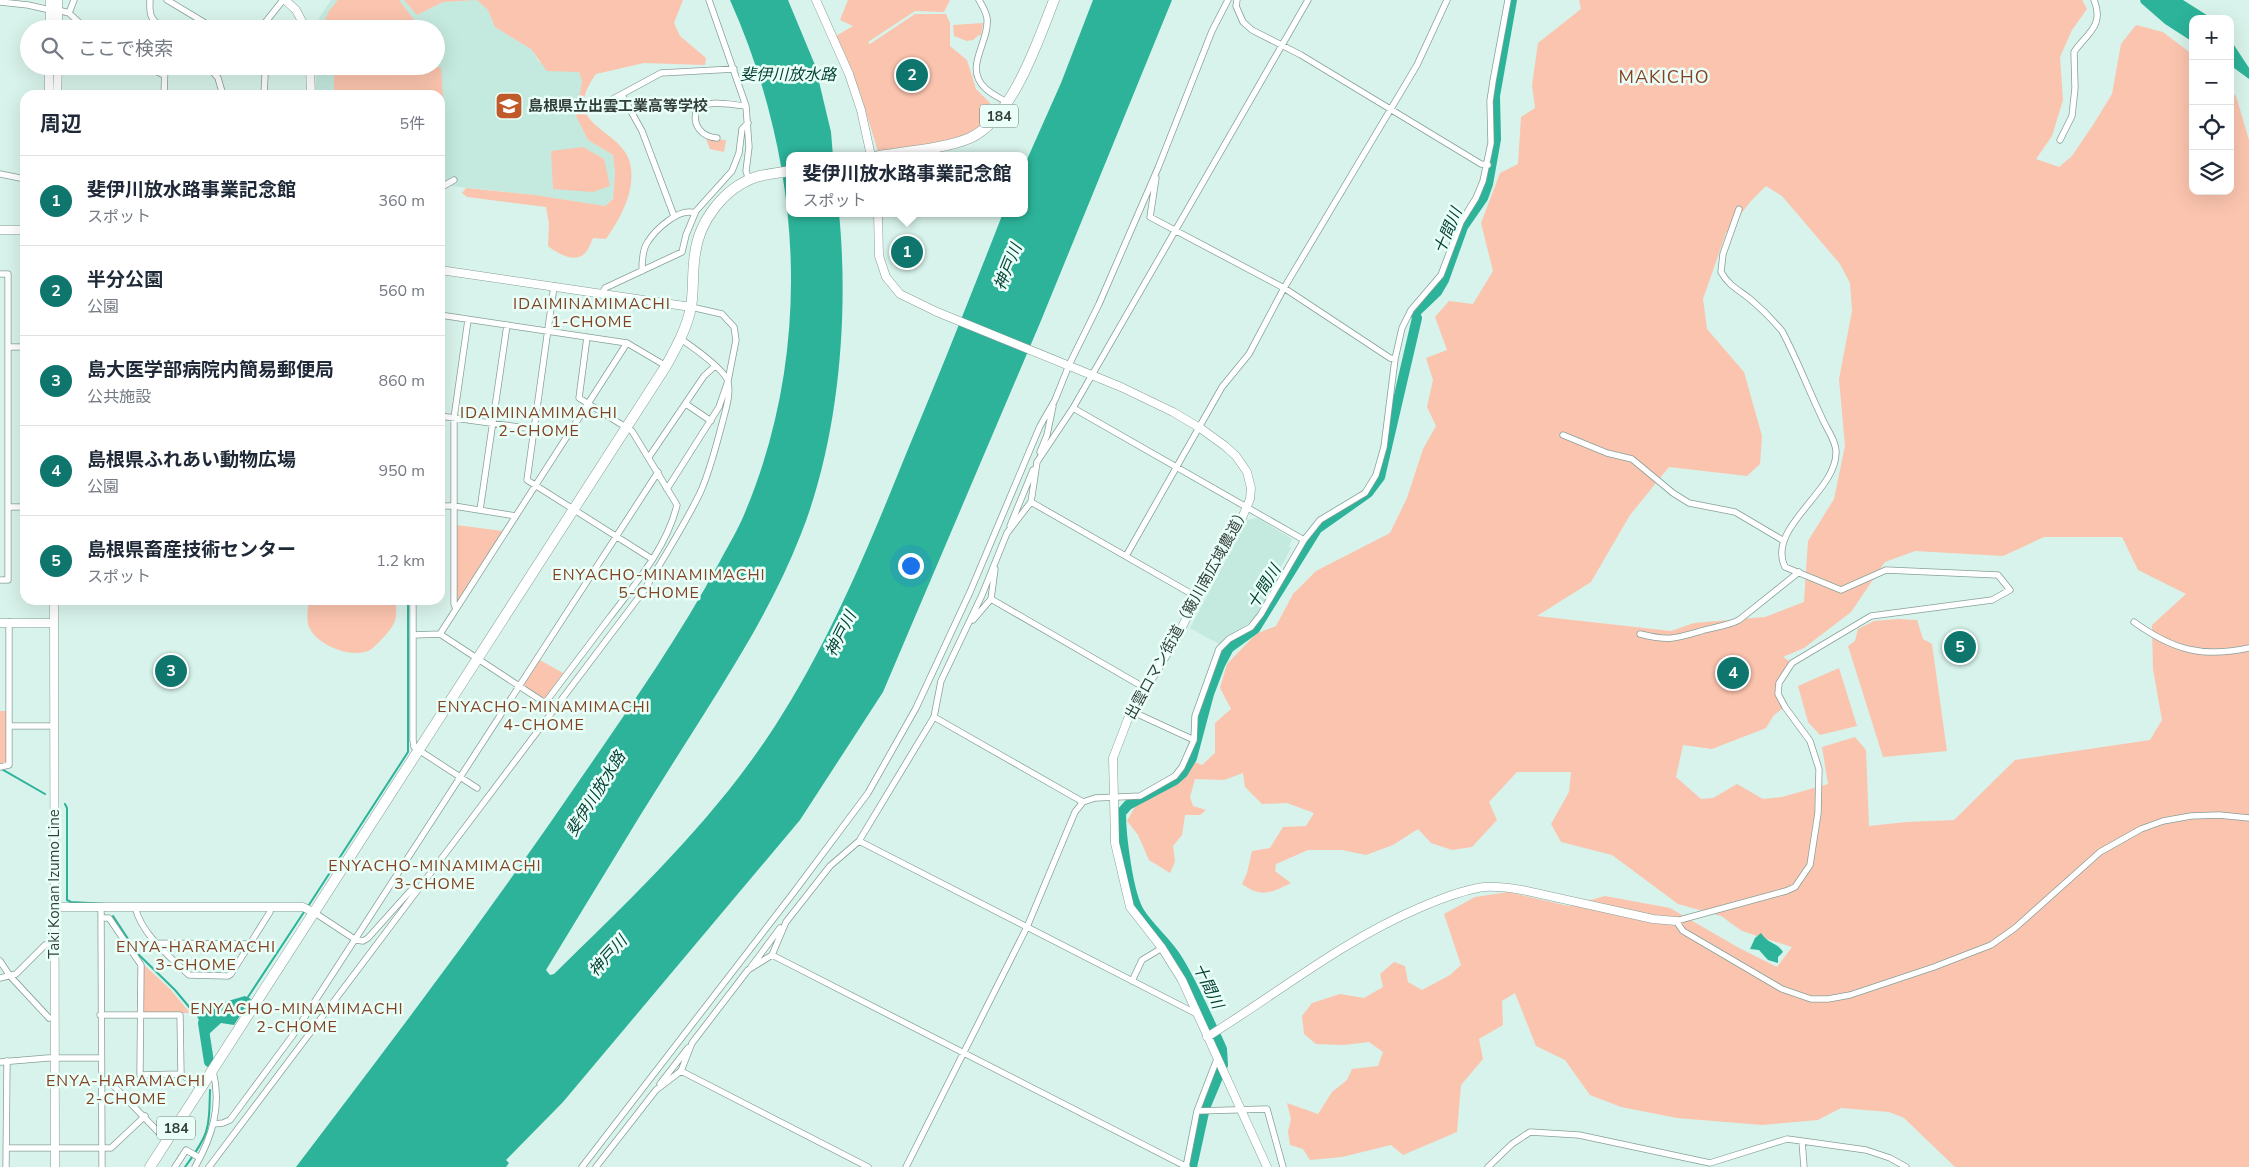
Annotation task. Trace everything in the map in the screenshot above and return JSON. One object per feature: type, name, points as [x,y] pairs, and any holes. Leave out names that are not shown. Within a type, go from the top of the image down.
[{"type":"highway","name":"184","points":[[901,152],[970,138],[998,116],[1017,87],[1054,0]]},
{"type":"highway","name":"184","points":[[150,1167],[168,1142],[666,366],[681,340],[691,307],[695,253],[699,232],[713,210],[726,195],[753,178],[786,172]]},
{"type":"street","points":[[50,0],[56,20]]},
{"type":"street","points":[[52,20],[58,0]]},
{"type":"street","points":[[69,13],[74,0]]},
{"type":"street","points":[[150,0],[149,14],[153,20]]},
{"type":"street","points":[[167,0],[196,20]]},
{"type":"street","points":[[267,20],[284,0],[296,10],[301,20]]},
{"type":"street","points":[[709,0],[746,106],[749,147],[746,171],[753,178]]},
{"type":"street","points":[[816,0],[849,74],[861,110],[870,152]]},
{"type":"street","points":[[979,0],[987,18],[985,34],[976,61],[976,74],[984,88],[1008,102]]},
{"type":"street","points":[[596,1167],[830,866],[859,841],[934,717],[941,681],[968,625],[1037,462],[1047,435],[1066,364],[1103,296],[1158,168],[1212,31],[1228,0]]},
{"type":"street","points":[[1237,0],[1236,6],[1243,22],[1252,30],[1282,45],[1481,164],[1488,165]]},
{"type":"street","points":[[1007,533],[1031,502],[1037,462],[1073,408],[1308,0]]},
{"type":"street","points":[[1126,556],[1222,387],[1249,354],[1284,288],[1417,64],[1447,0]]},
{"type":"street","points":[[906,1167],[1027,927],[1075,812],[1083,802],[1095,798],[1140,796],[1175,776],[1182,767],[1194,740],[1195,716],[1218,649],[1229,639],[1251,627],[1261,614],[1304,540],[1320,520],[1365,493],[1376,475],[1384,447],[1396,359],[1405,319],[1441,275],[1455,235],[1476,198],[1488,165],[1491,143],[1490,101],[1508,0]]},
{"type":"street","points":[[2060,140],[2072,116],[2075,88],[2074,52],[2089,36],[2098,16],[2094,0]]},
{"type":"street","points":[[0,2],[69,13],[76,20]]},
{"type":"street","points":[[600,106],[662,73],[734,69]]},
{"type":"street","points":[[49,75],[49,90]]},
{"type":"street","points":[[57,90],[58,75]]},
{"type":"street","points":[[164,75],[164,90]]},
{"type":"street","points":[[216,75],[221,90]]},
{"type":"street","points":[[264,90],[265,75]]},
{"type":"street","points":[[310,75],[311,90]]},
{"type":"street","points":[[622,95],[642,131],[674,216]]},
{"type":"street","points":[[717,138],[708,138],[699,130],[695,123],[697,109],[702,105],[711,104],[746,106]]},
{"type":"street","points":[[602,294],[605,288],[682,252],[686,235],[695,213],[732,171],[739,153],[742,128],[748,123]]},
{"type":"street","points":[[1158,168],[1150,218],[1175,229],[1284,288],[1390,358],[1396,359]]},
{"type":"street","points":[[0,174],[20,178]]},
{"type":"street","points":[[445,185],[454,180]]},
{"type":"street","points":[[1207,1037],[1263,1002],[1352,941],[1411,911],[1471,890],[1502,887],[1522,890],[1653,919],[1676,921],[1795,887],[1810,865],[1818,814],[1819,769],[1810,741],[1784,707],[1778,694],[1779,683],[1792,662],[1871,616],[1992,600],[2010,590],[1998,575],[1886,570],[1841,590],[1785,567],[1781,560],[1784,541],[1807,504],[1832,473],[1837,450],[1782,331],[1768,314],[1733,288],[1721,272],[1723,254],[1740,209]]},
{"type":"street","points":[[642,271],[644,251],[647,243],[674,216],[689,211],[695,213]]},
{"type":"street","name":"出雲ロマン街道（簸川南広域農道）","points":[[878,217],[879,256],[886,277],[900,294],[937,312],[1066,364],[1165,408],[1200,428],[1230,450],[1242,464],[1251,488],[1247,508],[1197,597],[1176,639],[1131,711],[1113,758],[1114,798],[1116,843],[1125,894],[1130,907],[1162,948],[1182,980],[1267,1167]]},
{"type":"street","points":[[0,230],[20,230]]},
{"type":"street","points":[[445,271],[691,307],[722,314],[734,327],[736,340],[728,381],[719,407],[667,489]]},
{"type":"street","points":[[0,274],[8,274],[8,580],[0,580]]},
{"type":"street","points":[[554,286],[527,480],[652,559]]},
{"type":"street","points":[[445,316],[627,343],[666,366]]},
{"type":"street","points":[[456,609],[454,604],[454,418],[468,320]]},
{"type":"street","points":[[480,510],[507,325]]},
{"type":"street","points":[[413,635],[440,634],[545,703],[652,559],[672,526],[676,505],[632,431],[579,398],[587,337]]},
{"type":"street","points":[[209,1167],[604,644],[654,574],[700,491],[718,441],[728,401],[728,381],[715,366],[681,340]]},
{"type":"street","points":[[440,634],[627,343]]},
{"type":"street","points":[[8,347],[20,347]]},
{"type":"street","points":[[649,457],[704,376],[715,366]]},
{"type":"street","points":[[0,378],[8,378]]},
{"type":"street","points":[[582,1167],[788,900],[868,792],[921,699],[970,592],[1040,426],[1055,400]]},
{"type":"street","points":[[686,404],[711,421]]},
{"type":"street","points":[[1073,408],[1304,540]]},
{"type":"street","points":[[445,417],[533,429]]},
{"type":"street","points":[[1563,435],[1607,453],[1632,459],[1673,494],[1689,503],[1736,512],[1784,541]]},
{"type":"street","points":[[0,470],[7,470]]},
{"type":"street","points":[[214,1124],[223,1123],[235,1114],[293,1036],[658,472]]},
{"type":"street","points":[[1031,502],[1197,597]]},
{"type":"street","points":[[445,506],[516,516]]},
{"type":"street","points":[[8,507],[20,508]]},
{"type":"street","points":[[968,625],[991,599],[996,559]]},
{"type":"street","points":[[1640,634],[1668,640],[1682,638],[1731,624],[1740,620],[1799,572]]},
{"type":"street","points":[[991,599],[1145,688]]},
{"type":"street","name":"Taki Konan Izumo Line","points":[[54,605],[55,1167]]},
{"type":"street","points":[[413,605],[414,746],[477,788]]},
{"type":"street","points":[[0,622],[54,623]]},
{"type":"street","points":[[0,767],[9,765],[9,622]]},
{"type":"street","points":[[2134,622],[2157,638],[2193,650],[2211,653],[2249,648]]},
{"type":"street","points":[[0,665],[9,665]]},
{"type":"street","points":[[1131,711],[1194,740]]},
{"type":"street","points":[[934,717],[1083,802]]},
{"type":"street","points":[[9,726],[54,726]]},
{"type":"street","points":[[1676,921],[1683,931],[1782,989],[1811,999],[1828,999],[1850,995],[1991,945],[2016,928],[2100,852],[2141,829],[2163,821],[2191,816],[2249,818]]},
{"type":"street","points":[[859,841],[1197,1014]]},
{"type":"street","points":[[55,907],[303,907],[356,940],[363,941],[368,938],[412,888],[420,887]]},
{"type":"street","points":[[101,907],[100,1148],[102,1167]]},
{"type":"street","points":[[135,907],[137,914],[156,944],[189,975],[228,976],[270,912],[271,907]]},
{"type":"street","points":[[101,918],[109,918],[141,965],[140,1075],[181,1074],[201,1088]]},
{"type":"street","points":[[748,970],[772,954],[786,922]]},
{"type":"street","points":[[0,978],[10,976],[23,969],[45,945],[54,943]]},
{"type":"street","points":[[156,944],[250,944]]},
{"type":"street","points":[[1132,981],[1142,960],[1162,948]]},
{"type":"street","points":[[772,954],[963,1054],[1186,1167],[1198,1111],[1217,1059]]},
{"type":"street","points":[[0,961],[10,976],[49,1018]]},
{"type":"street","points":[[100,1014],[180,1015],[181,1074]]},
{"type":"street","points":[[656,1090],[681,1071],[692,1042]]},
{"type":"street","points":[[0,1062],[55,1058],[100,1058]]},
{"type":"street","points":[[6,1167],[7,1061]]},
{"type":"street","points":[[195,1167],[198,1157],[210,1138],[214,1124],[216,1085],[213,1071]]},
{"type":"street","points":[[681,1071],[868,1167]]},
{"type":"street","points":[[100,1081],[111,1082],[168,1142]]},
{"type":"street","points":[[0,1108],[7,1106]]},
{"type":"street","points":[[1198,1111],[1266,1109],[1283,1167]]},
{"type":"street","points":[[6,1148],[111,1148],[145,1116]]},
{"type":"street","points":[[1488,1167],[1512,1144],[1530,1132],[1579,1135],[1710,1163],[1787,1140],[1802,1141],[1866,1150],[1890,1158],[1906,1167]]},
{"type":"street","points":[[1802,1141],[1804,1167]]},
{"type":"street","points":[[175,1167],[186,1150],[198,1157]]},
{"type":"street","points":[[602,1167],[608,1152]]},
{"type":"shaded area","name":"島根県立出雲工業高等学校","points":[[331,0],[404,0],[417,15],[443,2],[477,0],[488,10],[495,27],[531,49],[539,62],[579,72],[582,81],[576,116],[588,140],[613,155],[615,173],[613,198],[605,206],[535,195],[445,186],[445,90],[316,90],[316,75],[445,75],[445,20],[319,20]]},
{"type":"shaded area","points":[[338,0],[399,0],[414,20],[325,20],[329,11]]},
{"type":"shaded area","points":[[404,0],[477,0],[443,2],[417,15]]},
{"type":"shaded area","points":[[477,0],[683,0],[674,23],[680,36],[706,58],[705,65],[644,63],[596,74],[586,92],[584,106],[588,117],[627,154],[631,168],[630,188],[625,206],[606,239],[593,238],[588,250],[576,258],[556,252],[548,246],[549,224],[546,207],[467,197],[462,193],[466,188],[535,195],[605,206],[613,199],[615,173],[613,155],[588,140],[576,116],[582,81],[579,72],[547,71],[531,49],[495,27],[488,10]]},
{"type":"shaded area","points":[[848,0],[950,0],[944,12],[915,11],[868,42],[870,44],[915,14],[946,14],[950,23],[950,46],[967,60],[976,89],[992,105],[992,118],[963,137],[910,148],[878,151],[859,90],[836,36],[853,26],[840,20]]},
{"type":"shaded area","points":[[1579,0],[2082,0],[2087,9],[2072,30],[2060,57],[2063,100],[2052,136],[2036,159],[2059,167],[2072,156],[2112,94],[2121,44],[2136,25],[2163,32],[2189,52],[2189,195],[2234,195],[2234,94],[2236,96],[2249,140],[2249,1167],[1955,1167],[1904,1118],[1889,1112],[1841,1108],[1818,1120],[1762,1125],[1677,1118],[1621,1107],[1590,1095],[1565,1060],[1536,1046],[1515,993],[1502,1001],[1503,1025],[1479,1039],[1483,1059],[1461,1085],[1457,1132],[1403,1155],[1391,1145],[1342,1157],[1310,1160],[1303,1149],[1290,1145],[1288,1131],[1291,1119],[1287,1103],[1318,1114],[1332,1092],[1347,1080],[1352,1069],[1378,1066],[1383,1052],[1369,1042],[1344,1045],[1316,1044],[1304,1034],[1302,1016],[1312,1003],[1340,994],[1364,998],[1383,987],[1380,974],[1394,962],[1405,966],[1408,982],[1422,990],[1450,975],[1461,965],[1444,914],[1475,897],[1508,892],[1569,906],[1605,896],[1670,908],[1739,948],[1777,967],[1792,947],[1742,931],[1721,916],[1678,904],[1612,855],[1561,842],[1551,824],[1569,792],[1571,772],[1517,772],[1489,802],[1497,820],[1472,847],[1452,850],[1431,843],[1418,829],[1393,845],[1366,855],[1342,850],[1308,850],[1276,864],[1275,871],[1291,883],[1266,892],[1255,891],[1242,884],[1247,873],[1252,851],[1270,848],[1283,827],[1306,826],[1314,813],[1287,803],[1262,804],[1245,787],[1243,773],[1224,780],[1195,779],[1190,797],[1193,806],[1206,810],[1200,815],[1185,815],[1182,835],[1173,846],[1175,862],[1170,873],[1149,860],[1138,835],[1127,821],[1135,807],[1179,780],[1193,761],[1202,765],[1215,753],[1215,723],[1231,709],[1220,688],[1227,664],[1256,634],[1276,626],[1293,594],[1316,571],[1390,533],[1407,498],[1423,449],[1436,426],[1427,407],[1433,380],[1426,358],[1447,350],[1435,317],[1449,301],[1473,304],[1493,271],[1481,223],[1500,173],[1518,164],[1521,117],[1535,108],[1532,85],[1538,43],[1581,9]],"holes":[[[1766,186],[1782,196],[1840,264],[1850,283],[1852,311],[1839,379],[1845,446],[1834,499],[1808,541],[1804,602],[1765,617],[1694,623],[1671,631],[1537,616],[1591,582],[1630,515],[1669,467],[1747,476],[1760,464],[1762,436],[1744,372],[1707,329],[1703,299],[1726,233],[1751,201]],[[2044,537],[2122,537],[2138,570],[2186,594],[2152,625],[2153,669],[2162,720],[2150,740],[2015,760],[1954,820],[1869,826],[1866,750],[1855,737],[1822,747],[1828,784],[1782,797],[1763,799],[1737,784],[1713,798],[1701,799],[1676,777],[1683,745],[1712,749],[1766,728],[1774,715],[1785,707],[1779,688],[1784,674],[1792,663],[1783,657],[1804,648],[1851,612],[1885,562],[1915,551],[2003,556]]]},
{"type":"shaded area","points":[[983,23],[981,35],[973,40],[967,41],[954,36],[953,25]]},
{"type":"shaded area","points":[[334,75],[442,75],[443,90],[334,90]]},
{"type":"shaded area","points":[[706,139],[726,140],[724,152],[710,149]]},
{"type":"shaded area","points":[[583,147],[604,159],[610,186],[593,192],[553,189],[551,151]]},
{"type":"shaded area","points":[[1258,518],[1292,539],[1289,546],[1291,548],[1271,585],[1273,587],[1253,620],[1219,644],[1190,628],[1247,520]]},
{"type":"shaded area","points":[[456,525],[503,531],[459,602],[456,601]]},
{"type":"shaded area","points":[[309,605],[396,605],[396,618],[390,630],[371,649],[360,653],[352,653],[334,648],[319,639],[309,627]]},
{"type":"shaded area","points":[[1917,620],[1923,639],[1932,644],[1947,751],[1883,757],[1848,646],[1855,641],[1858,629],[1874,621]]},
{"type":"shaded area","points":[[538,659],[563,673],[544,700],[525,688],[524,681]]},
{"type":"shaded area","points":[[1839,668],[1857,726],[1820,735],[1808,722],[1798,686]]},
{"type":"shaded area","points":[[0,711],[6,711],[6,762],[0,764]]},
{"type":"shaded area","points":[[142,963],[170,989],[190,1013],[144,1013]]},
{"type":"water","name":"斐伊川放水路","points":[[730,0],[788,0],[815,65],[831,132],[833,152],[786,152],[786,200],[772,125],[754,61]]},
{"type":"water","points":[[1093,0],[1172,0],[1040,323],[883,692],[800,820],[563,1102],[506,1160],[509,1163],[506,1167],[296,1167],[475,928],[545,830],[652,674],[687,619],[730,544],[746,510],[768,448],[782,384],[790,319],[791,254],[788,217],[839,217],[843,293],[838,376],[824,458],[814,497],[789,564],[759,622],[546,970],[550,975],[554,974],[643,886],[700,825],[752,760],[795,694],[813,662],[846,596],[876,528],[1001,217],[1028,217],[1028,157],[1061,83]]},
{"type":"water","points":[[2140,0],[2183,0],[2207,15],[2189,15],[2189,39],[2165,24]]},
{"type":"water","points":[[2234,45],[2249,68],[2249,79],[2234,68]]},
{"type":"water","points":[[1761,933],[1783,952],[1778,957],[1778,963],[1768,960],[1759,950],[1750,949],[1755,938]]},
{"type":"water","points":[[245,996],[251,999],[234,1025],[221,1023],[203,1037],[200,1022],[195,1013],[204,1008]]},
{"type":"waterway","name":"十間川","points":[[1192,1167],[1205,1108],[1223,1065],[1222,1049],[1196,993],[1178,960],[1144,919],[1136,904],[1126,864],[1121,813],[1128,805],[1175,780],[1183,773],[1192,758],[1209,694],[1229,648],[1255,629],[1317,529],[1368,493],[1380,477],[1417,318],[1415,313],[1437,292],[1444,280],[1463,227],[1483,198],[1488,184],[1496,139],[1495,96],[1512,0]]},
{"type":"waterway","points":[[307,908],[408,752],[408,605]]},
{"type":"waterway","points":[[0,768],[45,794]]},
{"type":"waterway","points":[[65,804],[67,808],[67,900],[71,902],[107,904]]},
{"type":"waterway","points":[[246,1000],[304,912]]},
{"type":"waterway","points":[[113,916],[138,954],[175,990],[195,1014]]},
{"type":"waterway","points":[[203,1023],[209,1062]]},
{"type":"waterway","points":[[185,1167],[199,1147],[206,1132],[210,1090]]},
{"type":"place","name":"半分公園","points":[[912,75]]},
{"type":"place","name":"島根県立出雲工業高等学校","points":[[509,106]]},
{"type":"place","name":"斐伊川放水路事業記念館","points":[[907,252]]},
{"type":"place","name":"島根県畜産技術センター","points":[[1960,647]]},
{"type":"place","name":"島大医学部病院内簡易郵便局","points":[[171,671]]},
{"type":"place","name":"島根県ふれあい動物広場","points":[[1733,673]]},
{"type":"district","name":"MAKICHO","points":[[1664,77]]},
{"type":"district","name":"IDAIMINAMIMACHI 1-CHOME","points":[[592,313]]},
{"type":"district","name":"IDAIMINAMIMACHI 2-CHOME","points":[[539,422]]},
{"type":"district","name":"ENYACHO-MINAMIMACHI 5-CHOME","points":[[659,584]]},
{"type":"district","name":"ENYACHO-MINAMIMACHI 4-CHOME","points":[[544,716]]},
{"type":"district","name":"ENYACHO-MINAMIMACHI 3-CHOME","points":[[435,875]]},
{"type":"district","name":"ENYA-HARAMACHI 3-CHOME","points":[[196,956]]},
{"type":"district","name":"ENYACHO-MINAMIMACHI 2-CHOME","points":[[297,1018]]},
{"type":"district","name":"ENYA-HARAMACHI 2-CHOME","points":[[126,1090]]},
{"type":"water label","name":"神戸川","points":[[1008,267]]},
{"type":"water label","name":"神戸川","points":[[841,634]]},
{"type":"water label","name":"神戸川","points":[[608,956]]}]
